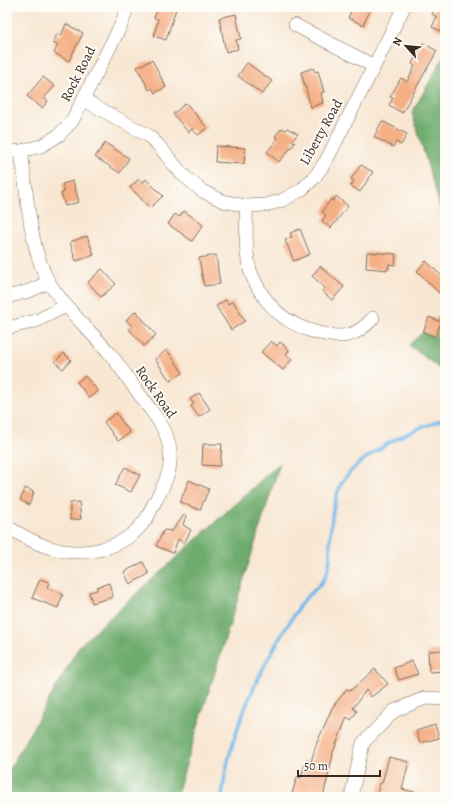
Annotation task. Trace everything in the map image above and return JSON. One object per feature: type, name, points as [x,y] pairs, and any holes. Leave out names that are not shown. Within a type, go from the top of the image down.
[{"type":"street","name":"Rock Road","points":[[7,152],[21,151],[42,146],[59,135],[72,121],[122,23],[127,7]]},
{"type":"street","name":"Liberty Road","points":[[84,100],[148,136],[158,145],[182,174],[202,191],[223,201],[246,206],[266,205],[282,200],[301,190],[314,178],[326,161],[404,7]]},
{"type":"street","points":[[295,25],[374,66]]},
{"type":"street","name":"Rock Road","points":[[7,527],[45,546],[70,552],[94,551],[111,546],[124,539],[145,519],[167,480],[171,466],[171,451],[167,435],[160,423],[111,356],[66,306],[49,282],[40,263],[34,240],[21,151]]},
{"type":"street","points":[[246,206],[247,253],[251,272],[262,294],[278,313],[290,323],[304,330],[335,337],[356,333],[366,326],[373,318]]},
{"type":"street","points":[[7,297],[30,292],[49,282]]},
{"type":"street","points":[[7,328],[36,321],[66,306]]},
{"type":"street","points":[[351,797],[363,743],[394,711],[425,698],[445,699]]},
{"type":"green space","points":[[445,54],[445,223],[412,113]]},
{"type":"green space","points":[[445,312],[445,373],[409,345]]},
{"type":"green space","points":[[280,463],[176,797],[7,797],[7,773],[80,645]]},
{"type":"building","points":[[158,7],[170,7],[176,9],[166,40],[154,36],[158,19],[154,18]]},
{"type":"building","points":[[353,7],[372,7],[363,25],[348,18]]},
{"type":"building","points":[[435,7],[445,7],[445,33],[432,27],[437,17],[432,14]]},
{"type":"building","points":[[236,14],[241,39],[236,40],[238,49],[226,52],[219,18]]},
{"type":"building","points":[[66,24],[83,33],[69,61],[54,53],[58,45],[53,43],[57,34],[61,36]]},
{"type":"building","points":[[423,43],[437,51],[402,113],[389,105],[393,98],[390,97],[401,78],[407,82],[415,66],[412,64]]},
{"type":"building","points":[[152,60],[166,87],[155,93],[152,88],[149,90],[137,67]]},
{"type":"building","points":[[247,63],[272,81],[262,94],[238,76]]},
{"type":"building","points":[[313,68],[315,72],[318,71],[324,92],[321,93],[323,103],[311,107],[301,72]]},
{"type":"building","points":[[43,77],[55,86],[44,98],[48,101],[42,108],[27,96]]},
{"type":"building","points":[[186,103],[207,128],[198,135],[192,129],[188,132],[173,114]]},
{"type":"building","points":[[382,121],[407,134],[401,145],[396,142],[393,147],[374,137]]},
{"type":"building","points":[[282,128],[285,130],[287,128],[298,134],[292,140],[295,143],[279,162],[267,152],[278,138],[275,136]]},
{"type":"building","points":[[105,143],[129,158],[120,173],[95,157]]},
{"type":"building","points":[[216,146],[245,148],[244,164],[215,162]]},
{"type":"building","points":[[361,165],[373,172],[360,192],[351,186],[354,181],[351,179]]},
{"type":"building","points":[[139,179],[142,183],[146,179],[163,196],[150,208],[130,187]]},
{"type":"building","points":[[73,181],[79,202],[65,206],[61,193],[64,192],[62,184]]},
{"type":"building","points":[[336,196],[348,206],[331,228],[322,221],[326,215],[322,212],[331,199],[333,201]]},
{"type":"building","points":[[184,211],[203,225],[192,241],[168,224],[175,214],[179,217]]},
{"type":"building","points":[[300,229],[310,254],[294,261],[285,240],[292,237],[290,233]]},
{"type":"building","points":[[87,236],[94,255],[76,261],[70,242]]},
{"type":"building","points":[[367,252],[396,254],[395,265],[389,264],[388,270],[366,268]]},
{"type":"building","points":[[216,255],[220,284],[204,286],[199,258]]},
{"type":"building","points":[[426,261],[445,279],[445,289],[440,294],[417,271]]},
{"type":"building","points":[[320,266],[344,287],[332,300],[322,291],[325,288],[312,276]]},
{"type":"building","points":[[102,269],[116,284],[101,297],[88,282]]},
{"type":"building","points":[[226,300],[228,304],[233,301],[245,321],[231,330],[216,306]]},
{"type":"building","points":[[136,311],[156,335],[144,346],[129,329],[132,326],[126,320]]},
{"type":"building","points":[[429,317],[441,322],[435,337],[423,332]]},
{"type":"building","points":[[271,341],[277,346],[280,342],[289,350],[286,355],[292,359],[283,370],[261,352]]},
{"type":"building","points":[[167,350],[183,373],[170,381],[155,359]]},
{"type":"building","points":[[64,353],[71,360],[63,369],[55,362]]},
{"type":"building","points":[[85,376],[98,391],[89,398],[77,382]]},
{"type":"building","points":[[199,393],[210,409],[199,417],[191,406],[194,404],[190,399]]},
{"type":"building","points":[[116,413],[130,433],[118,441],[104,422]]},
{"type":"building","points":[[203,444],[222,444],[220,466],[202,465]]},
{"type":"building","points":[[125,467],[140,475],[131,492],[115,485]]},
{"type":"building","points":[[189,480],[209,489],[200,510],[180,502]]},
{"type":"building","points":[[25,488],[34,492],[29,505],[20,500]]},
{"type":"building","points":[[79,502],[81,519],[70,520],[70,503]]},
{"type":"building","points":[[184,515],[186,516],[183,525],[191,530],[184,543],[178,539],[173,553],[156,546],[164,530],[172,531]]},
{"type":"building","points":[[143,562],[149,574],[130,584],[124,572]]},
{"type":"building","points":[[40,579],[49,582],[47,588],[63,594],[58,608],[32,598]]},
{"type":"building","points":[[109,583],[113,597],[92,603],[89,592],[97,590],[97,587]]},
{"type":"building","points":[[444,650],[445,671],[429,672],[428,651]]},
{"type":"building","points":[[412,661],[418,674],[399,680],[394,668]]},
{"type":"building","points":[[375,669],[388,684],[371,697],[366,690],[353,708],[357,711],[351,720],[347,717],[332,755],[323,797],[291,797],[297,777],[301,778],[306,760],[311,762],[316,745],[332,708],[347,689],[350,691]]},
{"type":"building","points":[[435,725],[439,738],[420,743],[416,731]]},
{"type":"building","points":[[389,757],[409,762],[402,789],[422,794],[421,797],[376,797],[380,783],[382,783]]},
{"type":"waterway","points":[[222,797],[225,774],[238,726],[258,679],[281,635],[301,604],[321,583],[328,571],[332,518],[335,500],[341,484],[351,471],[359,464],[388,443],[445,418]]}]
